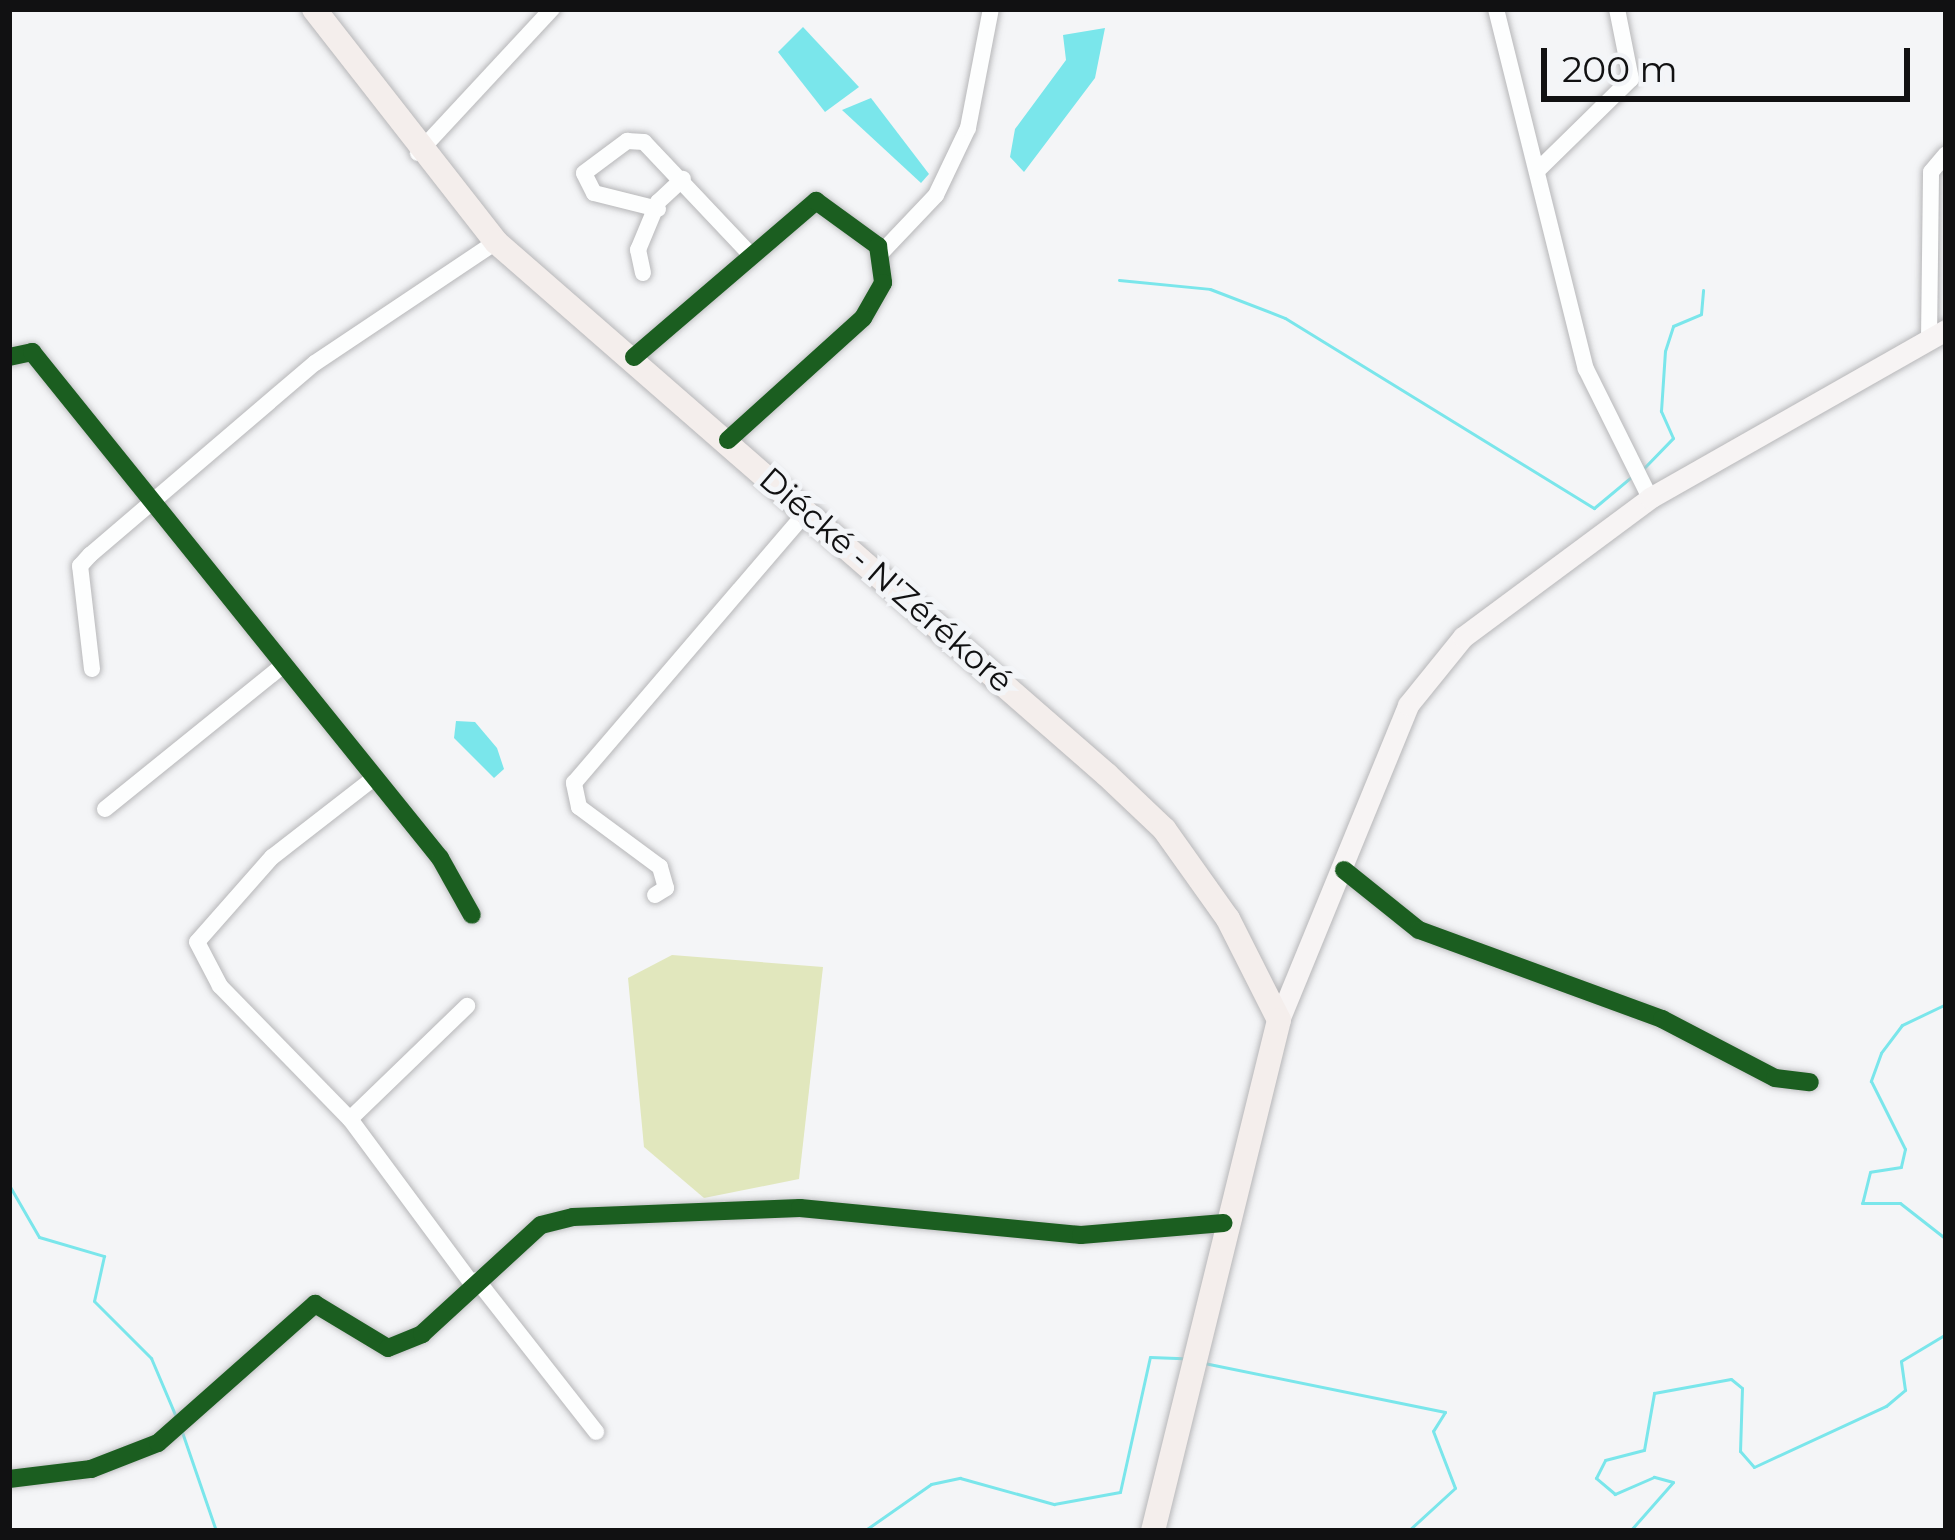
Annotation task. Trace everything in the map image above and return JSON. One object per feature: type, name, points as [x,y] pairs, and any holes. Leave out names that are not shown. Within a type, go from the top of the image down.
[{"type":"highway","name":"Diécké - N'Zérékoré","points":[[314,9],[417,153],[496,242],[634,357],[804,515],[1164,830],[1280,1020]]},
{"type":"highway","points":[[1153,1531],[1189,1358],[1280,1020]]},
{"type":"main road","points":[[1280,1020],[1424,679],[1650,498],[1938,335]]},
{"type":"street","points":[[417,153],[552,9]]},
{"type":"street","points":[[728,440],[842,346],[883,283],[881,254],[936,195],[968,128],[991,9]]},
{"type":"street","points":[[1496,9],[1586,369],[1650,498]]},
{"type":"street","points":[[1538,170],[1588,110],[1631,79],[1617,9]]},
{"type":"street","points":[[658,209],[594,193],[584,173],[627,142],[644,142],[749,254]]},
{"type":"street","points":[[1938,335],[1931,172],[1946,154]]},
{"type":"street","points":[[643,273],[638,250],[658,209],[683,179]]},
{"type":"street","points":[[634,357],[815,201],[881,254]]},
{"type":"street","points":[[92,669],[80,566],[151,512],[315,363],[496,242]]},
{"type":"street","points":[[9,357],[32,352],[151,512],[374,778],[472,915]]},
{"type":"street","points":[[655,895],[666,888],[661,867],[579,807],[574,783],[804,515]]},
{"type":"street","points":[[105,809],[281,668]]},
{"type":"street","points":[[374,778],[272,857],[197,942],[220,986],[350,1119],[596,1432]]},
{"type":"street","points":[[1345,870],[1419,930],[1662,1019],[1775,1078],[1810,1082]]},
{"type":"street","points":[[350,1119],[467,1006]]},
{"type":"street","points":[[9,1479],[92,1469],[158,1443],[315,1304],[388,1348],[422,1334],[541,1226],[656,1209],[800,1208],[1081,1235],[1223,1223]]},
{"type":"green space","points":[[672,955],[823,967],[799,1179],[704,1198],[644,1147],[628,978]]},
{"type":"water","points":[[803,27],[859,87],[825,112],[778,52]]},
{"type":"water","points":[[1105,28],[1095,78],[1024,172],[1010,157],[1015,129],[1066,60],[1063,35]]},
{"type":"water","points":[[871,98],[929,174],[921,183],[842,110]]},
{"type":"water","points":[[456,721],[475,722],[497,748],[504,769],[494,778],[454,738]]},
{"type":"waterway","points":[[1119,280],[1210,289],[1285,318],[1594,508],[1630,478]]},
{"type":"waterway","points":[[1643,469],[1673,438],[1661,411],[1665,351],[1673,326],[1701,314],[1703,290]]},
{"type":"waterway","points":[[1946,1004],[1902,1025],[1881,1053],[1871,1081],[1905,1149],[1901,1167],[1870,1172],[1862,1203],[1900,1203],[1946,1239]]},
{"type":"waterway","points":[[9,1185],[39,1237],[104,1256],[94,1301],[151,1358],[176,1417]]},
{"type":"waterway","points":[[1630,1531],[1673,1482],[1654,1477],[1615,1494],[1596,1478],[1605,1460],[1644,1450],[1654,1393],[1731,1379],[1742,1388],[1740,1451],[1754,1467],[1886,1406],[1905,1390],[1901,1361],[1946,1334]]},
{"type":"waterway","points":[[864,1531],[931,1484],[960,1478],[1054,1504],[1120,1492],[1150,1357],[1183,1358]]},
{"type":"waterway","points":[[1204,1363],[1445,1412],[1433,1431],[1455,1488],[1408,1531]]},
{"type":"waterway","points":[[182,1432],[216,1531]]},
{"type":"waterway","points":[[1519,1531],[1532,1531]]},
{"type":"cycle path","points":[[634,357],[816,201],[878,246],[883,283],[863,318],[728,440]]},
{"type":"cycle path","points":[[9,357],[32,352],[440,858],[472,915]]},
{"type":"cycle path","points":[[1344,870],[1419,930],[1662,1019],[1775,1078],[1810,1082]]},
{"type":"cycle path","points":[[9,1479],[91,1469],[158,1443],[315,1304],[388,1348],[422,1334],[541,1225],[573,1217],[800,1208],[1081,1235],[1223,1223]]}]
